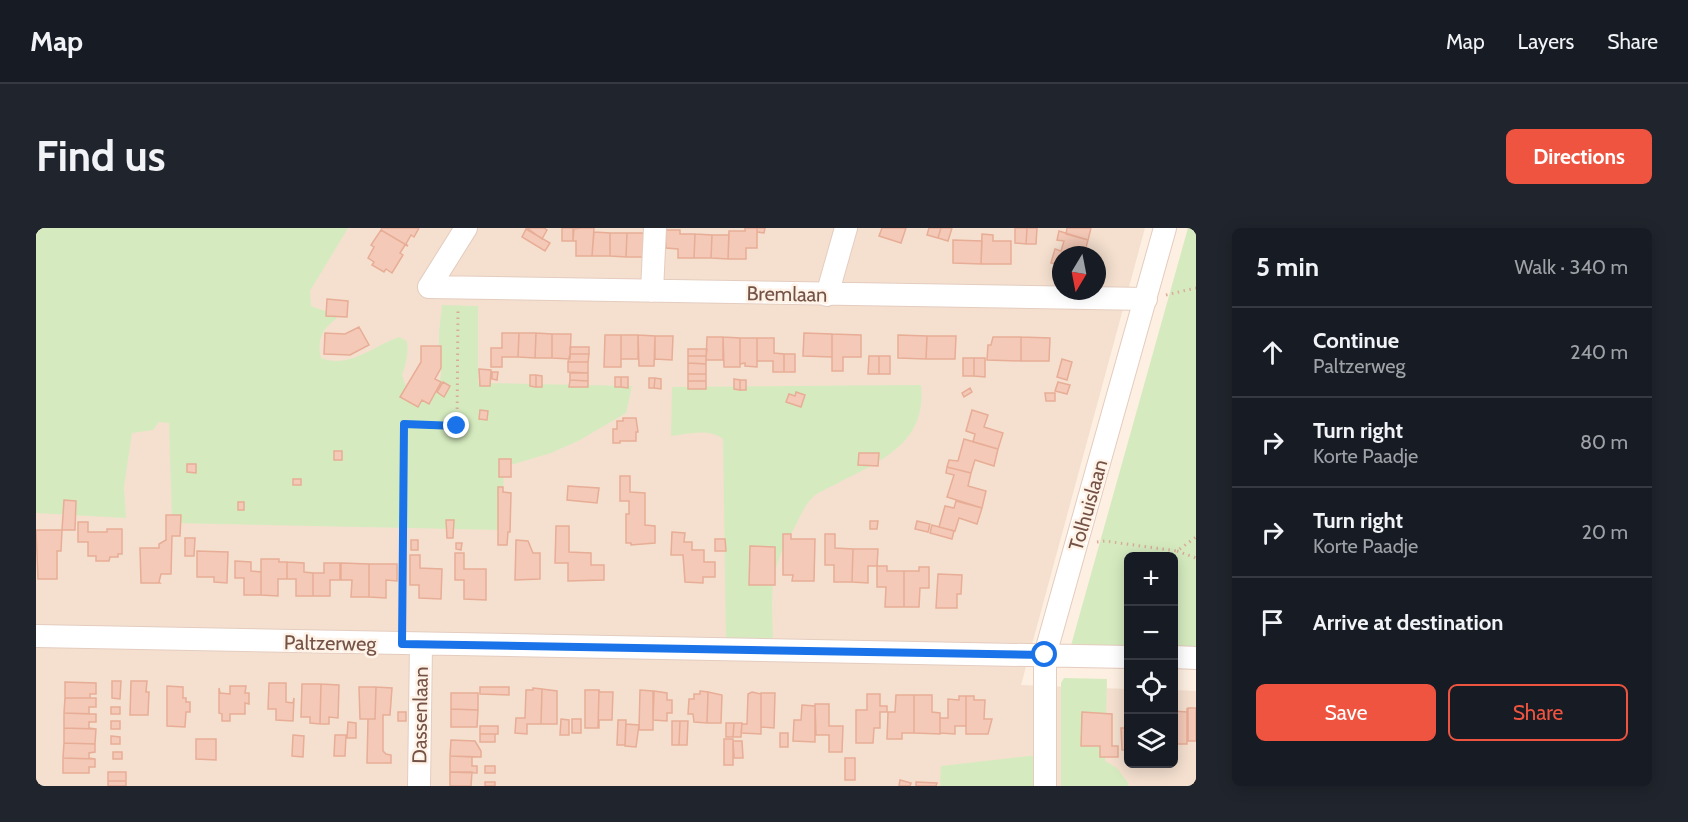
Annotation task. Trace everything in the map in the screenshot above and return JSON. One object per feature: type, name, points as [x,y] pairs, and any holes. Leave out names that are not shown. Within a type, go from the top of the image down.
[{"type":"street","name":"Bremlaan","points":[[466,228],[429,287],[827,296],[1146,299]]},
{"type":"street","points":[[652,291],[655,228]]},
{"type":"street","points":[[827,296],[846,228]]},
{"type":"street","name":"Tolhuislaan","points":[[1045,786],[1045,655],[1165,228]]},
{"type":"street","name":"Paltzerweg","points":[[36,636],[1124,657]]},
{"type":"street","name":"Dassenlaan","points":[[412,644],[419,786]]},
{"type":"street","points":[[1178,657],[1196,658]]},
{"type":"path","points":[[412,644],[404,424],[457,426],[459,288]]},
{"type":"path","points":[[1146,299],[1196,288]]},
{"type":"path","points":[[1177,551],[1196,537]]},
{"type":"path","points":[[1077,544],[1106,541],[1177,551],[1196,558]]},
{"type":"shaded area","points":[[36,228],[1145,228],[1021,685],[1124,689],[1124,768],[1178,768],[1178,690],[1196,691],[1196,786],[36,786]]},
{"type":"green space","points":[[36,228],[348,228],[310,291],[311,306],[336,315],[336,319],[321,336],[321,358],[332,361],[352,359],[399,337],[407,341],[407,358],[402,375],[406,387],[435,392],[441,375],[439,330],[442,305],[478,306],[478,383],[632,386],[626,413],[580,440],[551,453],[504,467],[502,530],[172,523],[169,423],[159,422],[153,430],[132,433],[124,487],[126,518],[36,513]]},
{"type":"green space","points":[[1188,228],[1196,228],[1196,653],[1178,652],[1178,552],[1124,552],[1124,651],[1070,649]]},
{"type":"green space","points":[[921,385],[921,405],[916,422],[908,436],[897,448],[869,467],[817,494],[803,511],[784,548],[775,572],[772,603],[773,644],[726,643],[723,439],[705,433],[671,436],[672,387]]},
{"type":"green space","points":[[1064,678],[1107,679],[1105,761],[1117,768],[1128,786],[1061,786],[1061,683]]},
{"type":"green space","points":[[1039,755],[1039,786],[940,786],[941,766]]},
{"type":"building","points":[[382,228],[419,228],[414,237],[411,235],[406,244],[408,246],[381,230]]},
{"type":"building","points":[[527,228],[544,228],[547,230],[542,239]]},
{"type":"building","points":[[562,228],[574,228],[573,241],[562,241]]},
{"type":"building","points":[[594,228],[592,256],[576,256],[573,229]]},
{"type":"building","points":[[745,228],[757,228],[757,248],[746,248],[746,259],[728,259],[729,231],[745,231]]},
{"type":"building","points":[[757,228],[765,228],[764,233],[757,232]]},
{"type":"building","points":[[882,228],[906,228],[901,243],[879,236]]},
{"type":"building","points":[[929,228],[941,228],[938,238],[927,235]]},
{"type":"building","points":[[941,228],[952,228],[948,241],[938,238]]},
{"type":"building","points":[[1015,228],[1027,228],[1026,244],[1015,243]]},
{"type":"building","points":[[1027,228],[1037,228],[1036,244],[1026,244]]},
{"type":"building","points":[[1067,228],[1091,228],[1088,240],[1066,234]]},
{"type":"building","points":[[526,229],[550,243],[545,251],[522,237]]},
{"type":"building","points":[[381,230],[408,246],[405,245],[400,253],[403,255],[392,273],[386,269],[384,272],[372,265],[374,262],[368,258],[374,247],[371,245]]},
{"type":"building","points":[[665,230],[680,230],[680,234],[695,234],[694,258],[678,258],[678,249],[666,248]]},
{"type":"building","points":[[1059,231],[1088,240],[1086,246],[1062,246],[1064,241],[1057,240]]},
{"type":"building","points":[[594,232],[610,233],[610,256],[592,256]]},
{"type":"building","points":[[610,233],[627,233],[626,257],[610,256]]},
{"type":"building","points":[[627,233],[644,233],[644,257],[626,257]]},
{"type":"building","points":[[695,234],[712,235],[711,258],[694,258]]},
{"type":"building","points":[[982,234],[993,235],[993,241],[1011,241],[1011,264],[981,264]]},
{"type":"building","points":[[712,235],[729,235],[728,259],[711,258]]},
{"type":"building","points":[[953,240],[982,241],[981,264],[953,263]]},
{"type":"building","points":[[327,299],[348,301],[347,317],[326,316]]},
{"type":"building","points":[[359,327],[369,345],[350,355],[324,354],[325,333],[345,334]]},
{"type":"building","points":[[502,333],[519,333],[518,357],[502,357],[502,367],[491,367],[491,348],[502,348]]},
{"type":"building","points":[[519,333],[536,333],[535,358],[518,357]]},
{"type":"building","points":[[536,333],[552,334],[552,358],[535,358]]},
{"type":"building","points":[[804,333],[832,334],[832,357],[803,356]]},
{"type":"building","points":[[552,334],[571,334],[570,359],[552,358]]},
{"type":"building","points":[[832,334],[861,335],[861,357],[843,357],[843,371],[832,371]]},
{"type":"building","points":[[605,335],[621,335],[621,367],[604,367]]},
{"type":"building","points":[[621,335],[638,335],[638,359],[621,359]]},
{"type":"building","points":[[638,335],[655,336],[654,366],[639,366]]},
{"type":"building","points":[[898,335],[927,336],[926,359],[898,358]]},
{"type":"building","points":[[655,336],[673,336],[672,360],[655,359]]},
{"type":"building","points":[[927,336],[956,336],[955,359],[926,359]]},
{"type":"building","points":[[707,337],[723,337],[723,360],[706,360]]},
{"type":"building","points":[[723,337],[740,338],[740,367],[724,367]]},
{"type":"building","points":[[993,337],[1021,337],[1021,361],[987,360],[988,345],[991,345]]},
{"type":"building","points":[[1021,337],[1050,338],[1049,361],[1021,361]]},
{"type":"building","points":[[740,338],[757,338],[757,367],[745,366],[745,363],[740,364]]},
{"type":"building","points":[[757,338],[774,338],[774,353],[784,354],[784,372],[773,372],[773,361],[757,361]]},
{"type":"building","points":[[421,346],[441,346],[441,368],[435,379],[441,382],[429,404],[422,400],[418,407],[400,397],[421,362]]},
{"type":"building","points":[[570,347],[589,347],[589,354],[570,354]]},
{"type":"building","points":[[688,349],[707,349],[706,356],[688,356]]},
{"type":"building","points":[[570,354],[589,354],[588,362],[568,362]]},
{"type":"building","points":[[784,354],[795,354],[795,372],[784,372]]},
{"type":"building","points":[[688,356],[706,356],[706,364],[688,363]]},
{"type":"building","points":[[869,356],[879,356],[879,374],[868,374]]},
{"type":"building","points":[[879,356],[890,356],[890,374],[879,374]]},
{"type":"building","points":[[963,358],[974,358],[974,376],[963,376]]},
{"type":"building","points":[[974,358],[985,358],[985,377],[974,376]]},
{"type":"building","points":[[1062,359],[1072,362],[1067,380],[1057,377]]},
{"type":"building","points":[[568,362],[588,362],[588,373],[568,372]]},
{"type":"building","points":[[688,363],[706,364],[706,374],[688,374]]},
{"type":"building","points":[[479,369],[491,370],[490,386],[480,386]]},
{"type":"building","points":[[492,372],[498,372],[497,380],[492,379]]},
{"type":"building","points":[[570,373],[588,373],[588,381],[570,380]]},
{"type":"building","points":[[688,374],[706,374],[706,381],[688,381]]},
{"type":"building","points":[[530,375],[536,375],[536,387],[530,386]]},
{"type":"building","points":[[536,375],[542,376],[542,387],[536,387]]},
{"type":"building","points":[[615,377],[621,377],[621,387],[615,387]]},
{"type":"building","points":[[621,377],[628,377],[628,388],[621,387]]},
{"type":"building","points":[[649,378],[655,378],[654,388],[649,388]]},
{"type":"building","points":[[655,378],[661,379],[661,389],[654,388]]},
{"type":"building","points":[[734,379],[740,380],[740,390],[734,389]]},
{"type":"building","points":[[570,380],[588,381],[588,387],[569,387]]},
{"type":"building","points":[[740,380],[746,380],[746,390],[740,390]]},
{"type":"building","points":[[688,381],[706,381],[706,389],[688,389]]},
{"type":"building","points":[[443,382],[450,386],[444,397],[437,392]]},
{"type":"building","points":[[1058,382],[1070,385],[1067,394],[1055,391]]},
{"type":"building","points":[[970,388],[972,392],[964,397],[962,393]]},
{"type":"building","points":[[796,392],[805,395],[801,407],[786,402],[789,394],[795,396]]},
{"type":"building","points":[[1045,393],[1055,393],[1055,401],[1046,401]]},
{"type":"building","points":[[480,410],[488,411],[487,420],[479,419]]},
{"type":"building","points":[[972,410],[988,415],[984,427],[1003,433],[998,449],[973,442],[975,434],[966,431]]},
{"type":"building","points":[[623,418],[636,418],[638,432],[636,432],[636,441],[613,443],[613,429],[617,429],[617,421],[623,421]]},
{"type":"building","points":[[964,439],[998,449],[994,466],[975,460],[971,473],[947,467],[949,460],[958,461]]},
{"type":"building","points":[[334,451],[342,451],[342,460],[334,460]]},
{"type":"building","points":[[859,453],[879,453],[878,466],[858,465]]},
{"type":"building","points":[[499,459],[511,459],[511,477],[499,477]]},
{"type":"building","points":[[187,464],[196,464],[196,473],[187,472]]},
{"type":"building","points":[[947,467],[971,473],[968,486],[986,491],[982,508],[947,497],[954,475],[946,473]]},
{"type":"building","points":[[620,476],[630,476],[630,492],[645,493],[645,525],[655,526],[655,543],[631,545],[631,543],[626,543],[626,514],[629,514],[629,501],[620,501]]},
{"type":"building","points":[[293,479],[301,479],[301,485],[293,485]]},
{"type":"building","points":[[568,486],[599,488],[597,503],[567,500]]},
{"type":"building","points":[[498,487],[503,487],[503,492],[511,493],[510,532],[508,532],[507,545],[498,545]]},
{"type":"building","points":[[64,500],[76,501],[75,530],[62,530]]},
{"type":"building","points":[[956,501],[982,508],[977,524],[959,518],[955,531],[939,527],[945,506],[954,508]]},
{"type":"building","points":[[238,502],[244,502],[244,510],[238,510]]},
{"type":"building","points":[[166,515],[181,515],[180,536],[172,536],[171,574],[161,574],[160,583],[141,583],[140,548],[159,548],[159,544],[166,540]]},
{"type":"building","points":[[446,520],[454,520],[453,538],[447,538]]},
{"type":"building","points":[[870,521],[878,521],[877,529],[870,529]]},
{"type":"building","points":[[917,521],[930,524],[928,532],[915,529]]},
{"type":"building","points":[[78,522],[88,522],[88,532],[122,529],[122,554],[118,554],[118,557],[110,557],[109,561],[96,561],[96,556],[88,556],[88,542],[78,542]]},
{"type":"building","points":[[932,525],[954,531],[952,539],[930,533]]},
{"type":"building","points":[[556,526],[569,526],[569,552],[591,553],[591,565],[604,565],[604,580],[568,581],[568,563],[555,563]]},
{"type":"building","points":[[36,530],[62,530],[61,551],[57,551],[57,579],[38,579]]},
{"type":"building","points":[[672,532],[685,533],[684,542],[692,542],[692,550],[704,550],[704,562],[715,562],[715,577],[703,577],[703,583],[685,582],[683,555],[671,555]]},
{"type":"building","points":[[783,534],[791,534],[791,539],[815,539],[814,581],[792,581],[793,575],[783,575]]},
{"type":"building","points":[[825,534],[835,534],[835,548],[853,549],[852,582],[834,582],[834,565],[825,565]]},
{"type":"building","points":[[185,538],[195,538],[194,556],[185,556]]},
{"type":"building","points":[[715,539],[725,539],[726,551],[715,551]]},
{"type":"building","points":[[411,540],[418,540],[418,550],[411,550]]},
{"type":"building","points":[[516,540],[528,541],[533,553],[540,553],[540,579],[515,580]]},
{"type":"building","points":[[456,543],[462,543],[461,550],[456,549]]},
{"type":"building","points":[[750,546],[775,547],[775,585],[749,585]]},
{"type":"building","points":[[853,549],[878,549],[877,566],[868,566],[868,583],[852,582]]},
{"type":"building","points":[[197,551],[228,552],[227,583],[214,582],[214,577],[197,577]]},
{"type":"building","points":[[455,553],[464,553],[464,569],[486,569],[486,600],[464,599],[464,580],[455,580]]},
{"type":"building","points":[[410,555],[420,555],[420,568],[442,569],[441,599],[419,598],[419,585],[410,585]]},
{"type":"building","points":[[261,559],[279,559],[279,562],[287,562],[287,579],[278,579],[278,596],[261,595]]},
{"type":"building","points":[[235,561],[251,562],[251,571],[261,572],[261,595],[244,595],[244,578],[235,578]]},
{"type":"building","points":[[287,562],[304,563],[304,572],[313,573],[313,596],[296,596],[296,579],[287,579]]},
{"type":"building","points":[[324,563],[340,563],[340,580],[330,580],[330,596],[313,596],[313,573],[324,573]]},
{"type":"building","points":[[341,563],[369,564],[369,597],[351,597],[352,580],[341,580]]},
{"type":"building","points":[[369,564],[397,564],[397,581],[386,580],[386,598],[369,597]]},
{"type":"building","points":[[877,566],[887,566],[887,571],[904,571],[904,607],[885,607],[886,587],[877,587]]},
{"type":"building","points":[[919,567],[929,567],[929,588],[920,588],[919,607],[904,607],[904,571],[919,571]]},
{"type":"building","points":[[938,574],[962,575],[961,594],[957,594],[957,608],[936,608]]},
{"type":"building","points":[[112,681],[121,681],[120,699],[112,698]]},
{"type":"building","points":[[131,681],[147,681],[148,715],[130,715]]},
{"type":"building","points":[[65,682],[96,683],[96,694],[90,694],[90,698],[65,698]]},
{"type":"building","points":[[269,683],[286,683],[286,702],[293,703],[294,698],[293,721],[276,720],[276,709],[268,709]]},
{"type":"building","points":[[302,684],[321,684],[320,724],[310,723],[310,717],[301,717]]},
{"type":"building","points":[[321,684],[339,685],[338,718],[329,717],[329,724],[320,724]]},
{"type":"building","points":[[167,686],[183,687],[183,698],[186,698],[186,702],[190,702],[190,712],[186,712],[185,727],[167,726]]},
{"type":"building","points":[[230,686],[246,686],[245,693],[249,693],[249,704],[245,703],[245,714],[230,714],[230,721],[222,721],[222,714],[219,713],[219,688],[220,693],[230,694]]},
{"type":"building","points":[[359,687],[376,687],[375,719],[360,719]]},
{"type":"building","points":[[376,687],[392,688],[390,715],[383,715],[383,751],[391,755],[391,763],[367,763],[368,719],[375,719]]},
{"type":"building","points":[[480,687],[509,687],[509,695],[480,694]]},
{"type":"building","points":[[533,688],[542,689],[541,724],[527,724],[527,734],[515,733],[516,718],[525,718],[526,690],[533,690]]},
{"type":"building","points":[[542,689],[557,691],[557,724],[541,724]]},
{"type":"building","points":[[585,690],[599,690],[598,728],[585,728]]},
{"type":"building","points":[[599,690],[600,692],[613,692],[612,720],[599,720],[598,728]]},
{"type":"building","points":[[640,690],[653,691],[653,730],[639,730]]},
{"type":"building","points":[[654,691],[667,693],[667,700],[672,700],[672,713],[667,713],[667,721],[653,720]]},
{"type":"building","points":[[700,691],[708,692],[707,723],[694,722],[693,714],[688,714],[689,699],[694,699],[694,694],[700,694]]},
{"type":"building","points":[[708,692],[722,695],[721,723],[707,723]]},
{"type":"building","points":[[752,692],[761,694],[761,734],[741,733],[742,724],[747,724],[748,694]]},
{"type":"building","points":[[451,693],[478,693],[478,710],[451,709]]},
{"type":"building","points":[[761,693],[775,693],[774,728],[761,727]]},
{"type":"building","points":[[867,694],[880,694],[880,706],[887,706],[887,712],[880,712],[880,728],[874,728],[873,743],[856,743],[856,710],[867,710]]},
{"type":"building","points":[[896,695],[914,695],[914,733],[902,733],[902,739],[887,739],[888,712],[895,712]]},
{"type":"building","points":[[914,695],[932,695],[932,712],[940,713],[940,734],[914,733]]},
{"type":"building","points":[[959,696],[966,696],[966,726],[955,726],[955,734],[940,733],[940,718],[948,718],[948,699],[959,700]]},
{"type":"building","points":[[966,696],[974,696],[974,700],[985,700],[984,719],[992,719],[988,734],[966,734]]},
{"type":"building","points":[[65,698],[96,698],[96,707],[89,707],[89,714],[64,713]]},
{"type":"building","points":[[815,704],[829,704],[829,726],[843,726],[842,752],[829,752],[829,735],[816,735]]},
{"type":"building","points":[[802,705],[815,706],[815,742],[793,741],[794,720],[801,720]]},
{"type":"building","points":[[111,707],[120,707],[120,714],[111,714]]},
{"type":"building","points":[[1188,708],[1196,708],[1196,741],[1188,741]]},
{"type":"building","points":[[451,709],[478,710],[477,727],[451,727]]},
{"type":"building","points":[[1178,711],[1187,712],[1187,744],[1178,744]]},
{"type":"building","points":[[398,712],[406,712],[406,721],[398,721]]},
{"type":"building","points":[[1082,712],[1112,714],[1112,746],[1118,746],[1118,757],[1100,757],[1100,746],[1081,746]]},
{"type":"building","points":[[64,713],[96,714],[96,722],[89,722],[89,728],[96,729],[64,728]]},
{"type":"building","points":[[561,719],[569,720],[569,735],[560,735]]},
{"type":"building","points":[[572,719],[581,719],[581,733],[572,733]]},
{"type":"building","points":[[618,720],[626,720],[625,745],[617,745]]},
{"type":"building","points":[[111,721],[120,721],[120,729],[111,729]]},
{"type":"building","points":[[672,721],[680,721],[679,745],[672,745]]},
{"type":"building","points":[[680,721],[688,721],[687,745],[679,745]]},
{"type":"building","points":[[348,722],[356,723],[356,738],[347,738]]},
{"type":"building","points":[[726,723],[734,723],[733,737],[726,737]]},
{"type":"building","points":[[734,723],[742,723],[741,737],[733,737]]},
{"type":"building","points":[[626,724],[639,725],[636,747],[625,746]]},
{"type":"building","points":[[480,726],[498,726],[498,734],[480,734]]},
{"type":"building","points":[[64,728],[96,729],[95,744],[64,743]]},
{"type":"building","points":[[1121,728],[1124,728],[1124,750],[1122,750]]},
{"type":"building","points":[[780,733],[788,733],[788,747],[780,747]]},
{"type":"building","points":[[480,734],[495,734],[495,742],[480,742]]},
{"type":"building","points":[[293,735],[304,736],[303,757],[292,756]]},
{"type":"building","points":[[335,735],[346,735],[345,756],[334,756]]},
{"type":"building","points":[[111,736],[120,737],[120,744],[111,744]]},
{"type":"building","points":[[196,739],[216,739],[216,760],[196,759]]},
{"type":"building","points":[[724,739],[733,739],[733,765],[724,765]]},
{"type":"building","points":[[451,740],[475,741],[481,751],[481,757],[450,756]]},
{"type":"building","points":[[733,741],[742,741],[743,758],[734,758]]},
{"type":"building","points":[[64,743],[95,744],[95,752],[89,753],[89,758],[95,759],[63,758]]},
{"type":"building","points":[[113,752],[122,752],[122,759],[113,759]]},
{"type":"building","points":[[450,756],[472,757],[472,766],[477,766],[477,773],[450,772]]},
{"type":"building","points":[[63,758],[95,759],[95,767],[89,767],[89,773],[63,773]]},
{"type":"building","points":[[845,758],[855,758],[855,780],[845,780]]},
{"type":"building","points":[[485,766],[495,766],[495,773],[485,773]]},
{"type":"building","points":[[108,772],[126,772],[126,781],[108,781]]},
{"type":"building","points":[[450,772],[472,772],[471,786],[450,786]]},
{"type":"building","points":[[900,780],[911,783],[910,786],[899,786]]},
{"type":"building","points":[[108,781],[126,781],[126,786],[108,786]]},
{"type":"building","points":[[485,782],[495,782],[495,786],[485,786]]},
{"type":"building","points":[[916,782],[937,783],[936,786],[916,786]]},
{"type":"route","points":[[457,426],[404,424],[402,644],[1045,655]]}]
